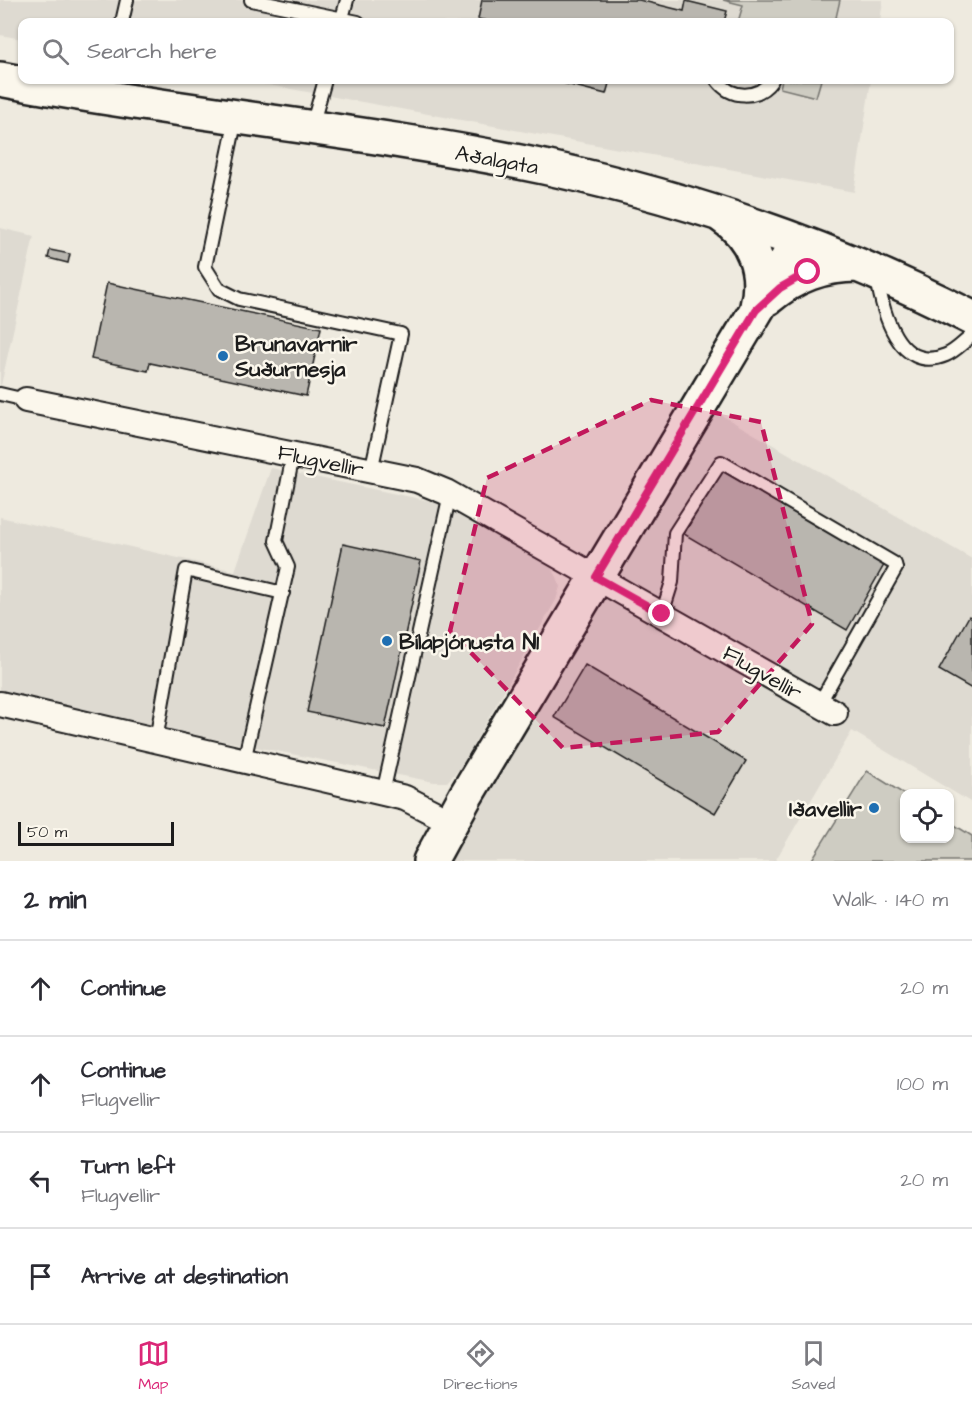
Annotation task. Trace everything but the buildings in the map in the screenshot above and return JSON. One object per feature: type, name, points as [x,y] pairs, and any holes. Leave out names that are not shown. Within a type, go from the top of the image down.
[{"type":"street","name":"Aðalgata","points":[[0,79],[18,82]]},
{"type":"street","name":"Aðalgata","points":[[34,84],[311,127],[542,167],[665,197],[798,241],[868,269],[972,318]]},
{"type":"street","points":[[718,213],[741,233],[756,259],[760,285],[756,310]]},
{"type":"street","points":[[430,861],[596,577],[798,241]]},
{"type":"street","points":[[756,310],[780,288],[808,272],[842,265],[868,269]]},
{"type":"street","name":"Flugvellir","points":[[26,400],[417,480],[450,494],[827,708]]},
{"type":"street","points":[[0,704],[405,798],[452,822]]},
{"type":"lane","points":[[123,18],[127,0]]},
{"type":"lane","points":[[251,0],[333,18]]},
{"type":"lane","points":[[342,18],[347,0]]},
{"type":"lane","points":[[311,127],[324,84]]},
{"type":"lane","points":[[721,84],[727,90],[742,95],[759,92],[768,84]]},
{"type":"lane","points":[[237,117],[205,267],[219,289],[239,299],[401,334],[371,471]]},
{"type":"lane","points":[[868,269],[892,330],[902,346],[909,352],[927,358],[936,358],[953,351],[972,336]]},
{"type":"lane","points":[[0,394],[26,400]]},
{"type":"lane","points":[[244,761],[288,567],[276,541],[293,454]]},
{"type":"lane","points":[[662,614],[672,582],[675,533],[721,462],[895,564],[896,568],[827,708]]},
{"type":"lane","points":[[383,793],[450,494]]},
{"type":"lane","points":[[156,740],[186,570],[282,593]]},
{"type":"highlighted area","points":[[651,400],[761,422],[812,624],[718,732],[563,748],[450,631],[487,478]]},
{"type":"shaded area","points":[[0,0],[883,0],[881,18],[18,18],[18,38],[0,35]]},
{"type":"shaded area","points":[[723,0],[840,0],[836,18],[739,18],[743,5]]},
{"type":"shaded area","points":[[264,84],[870,84],[854,192]]},
{"type":"shaded area","points":[[781,84],[820,84],[816,97],[780,88]]},
{"type":"shaded area","points":[[0,228],[34,236],[0,390]]},
{"type":"shaded area","points":[[714,411],[972,559],[972,803],[954,792],[954,789],[949,789],[852,731],[775,861],[448,861],[570,645]]},
{"type":"shaded area","points":[[271,468],[435,502],[551,567],[557,577],[560,587],[556,600],[460,768],[447,782],[434,782],[205,737],[0,690],[0,517],[235,571]]},
{"type":"shaded area","name":"Iðavellir","points":[[867,771],[900,792],[900,843],[954,843],[954,825],[972,836],[972,861],[811,861]]},
{"type":"place","name":"Brunavarnir Suðurnesja","points":[[223,356]]},
{"type":"place","name":"Bílaþjónusta N1","points":[[387,641]]},
{"type":"place","name":"Iðavellir","points":[[874,808]]},
{"type":"route","points":[[662,614],[596,577],[756,310],[780,288],[808,272]]}]
